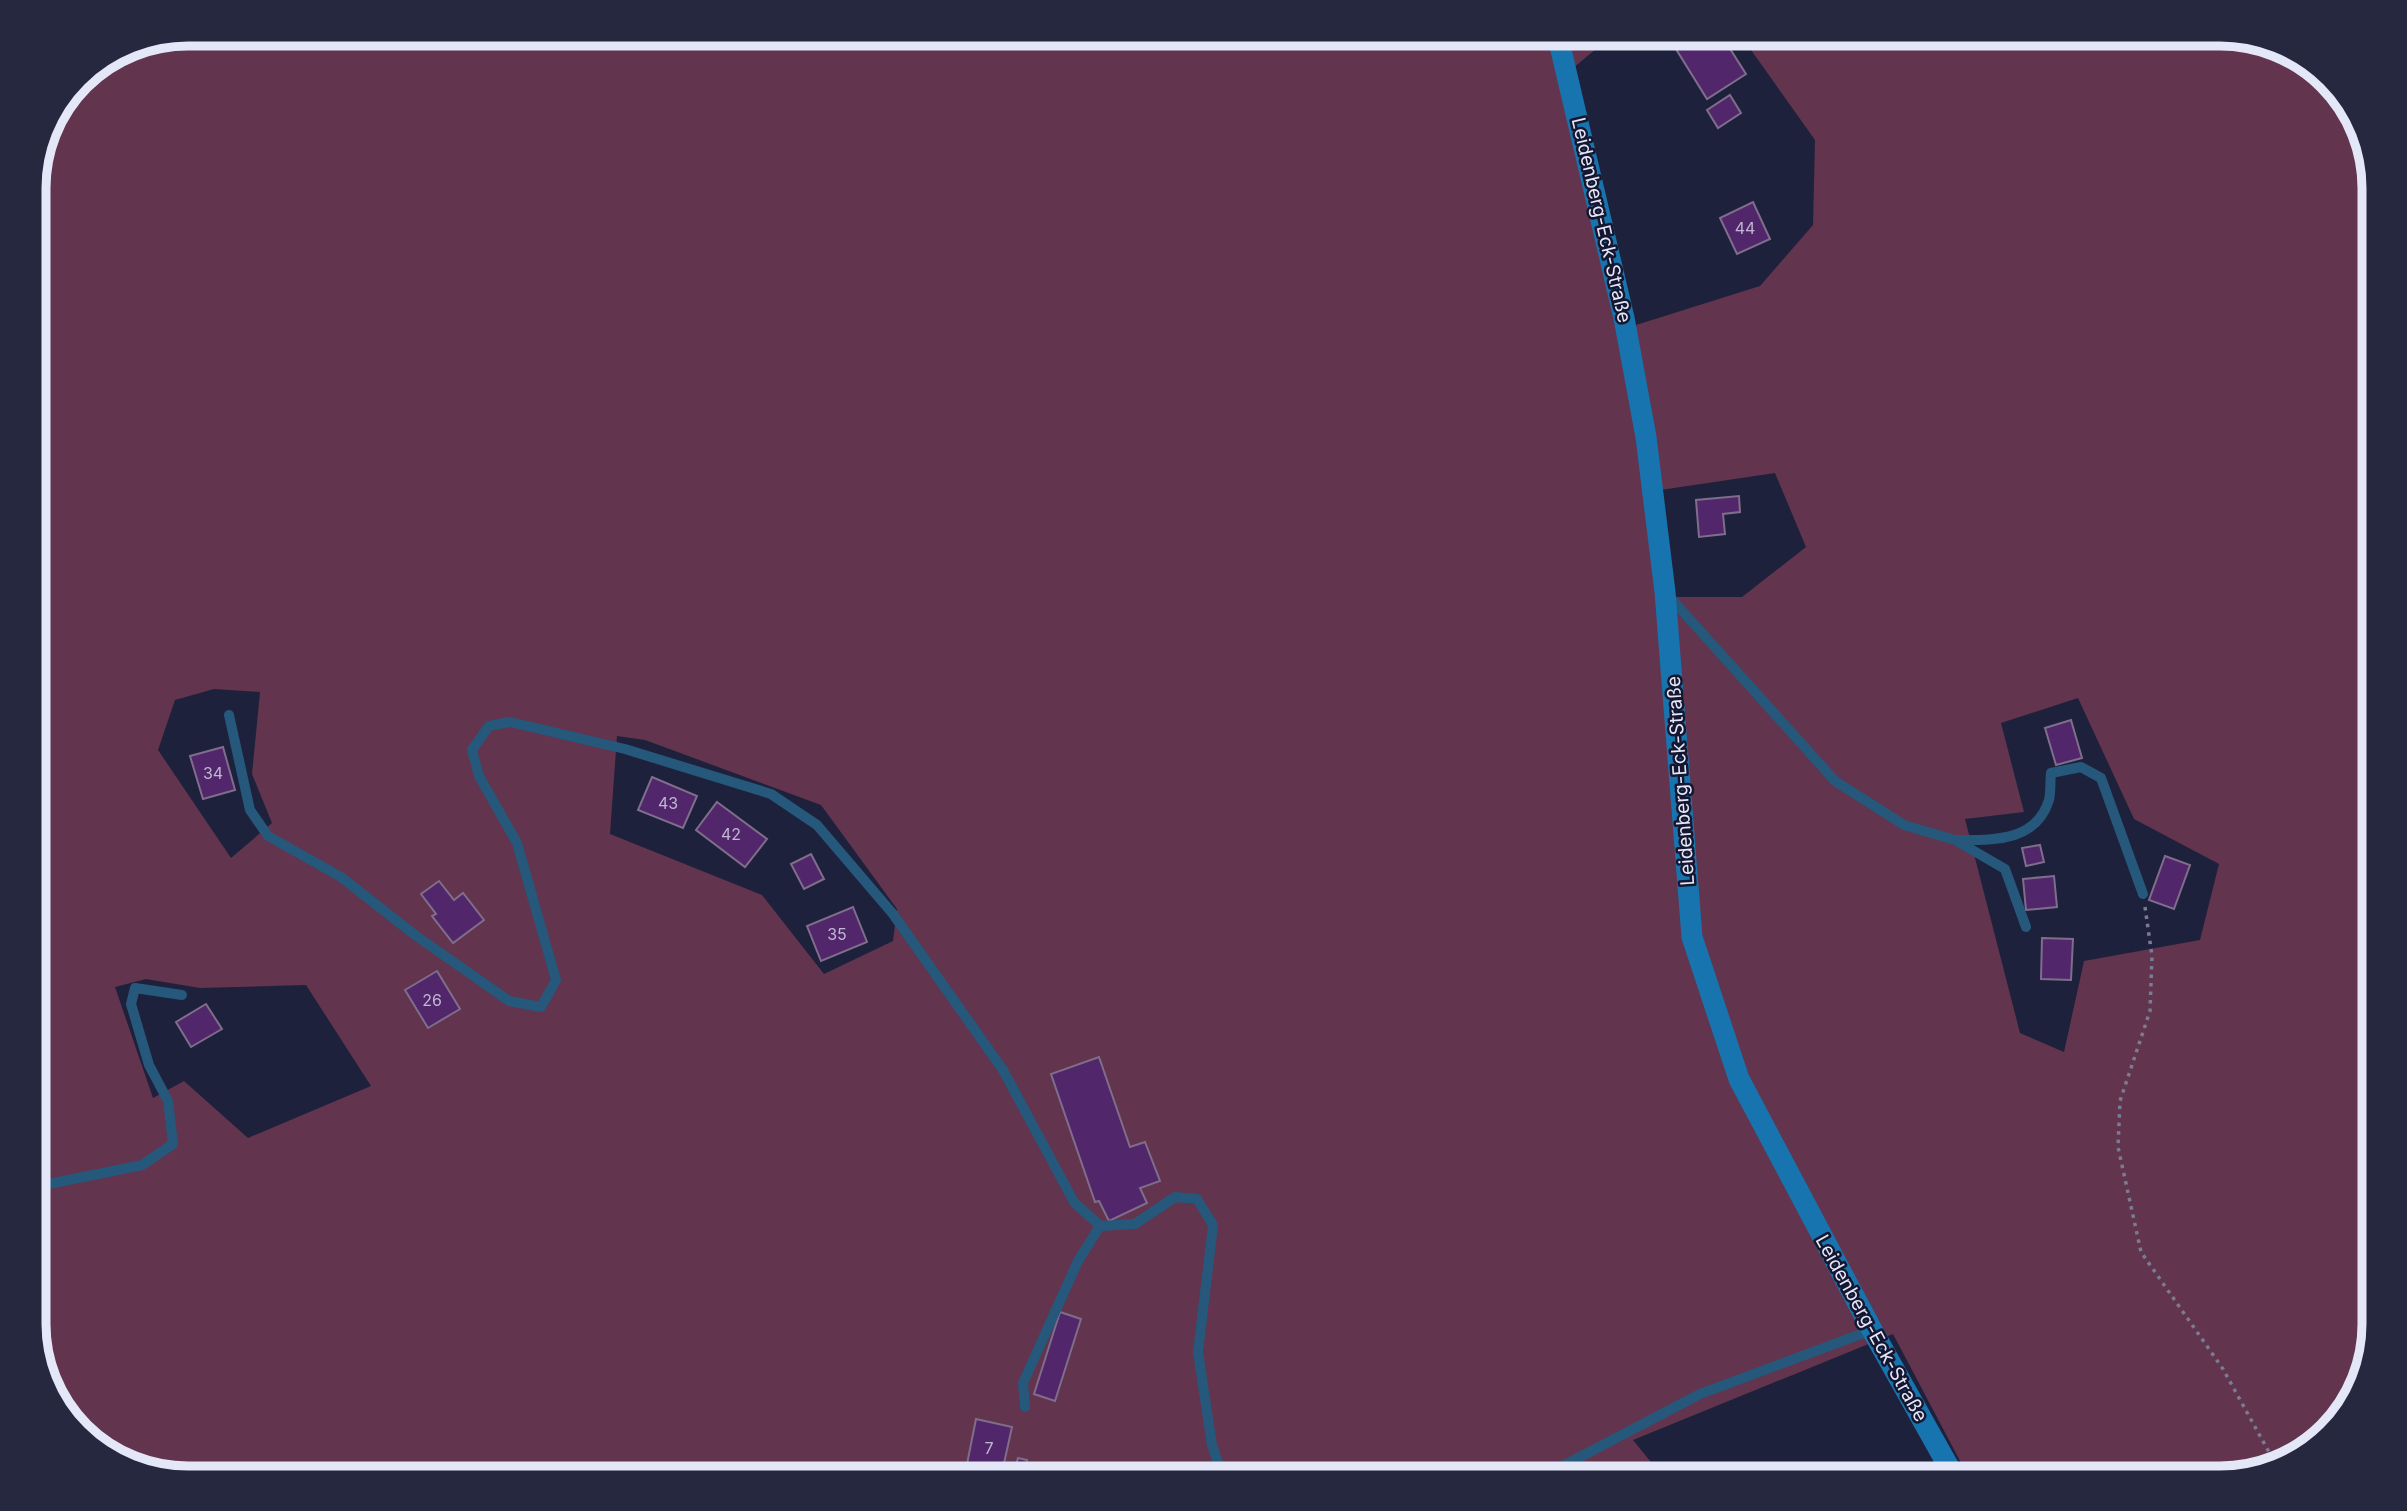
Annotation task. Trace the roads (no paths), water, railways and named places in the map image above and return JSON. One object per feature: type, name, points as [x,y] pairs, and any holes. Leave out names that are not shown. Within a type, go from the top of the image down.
[{"type":"street","name":"Leidenberg-Eck-Straße","points":[[1560,46],[1624,318],[1646,437],[1665,592],[1692,937],[1739,1079],[1872,1330],[1948,1466]]},
{"type":"lane","points":[[1665,592],[1835,781],[1904,825],[1955,840],[2005,869],[2026,927]]},
{"type":"lane","points":[[229,715],[250,810],[268,836],[341,877],[415,935],[509,1001],[541,1007],[556,980],[517,843],[479,776],[472,750],[489,726],[510,722],[625,749],[771,794],[817,825],[893,914],[1003,1070],[1074,1202],[1100,1226],[1135,1224],[1175,1197],[1197,1199],[1213,1225],[1198,1352],[1212,1445],[1219,1466]]},
{"type":"lane","points":[[1955,840],[2001,840],[2036,825],[2049,800],[2051,773],[2081,767],[2101,778],[2143,894]]},
{"type":"lane","points":[[46,1184],[142,1165],[173,1144],[168,1101],[149,1065],[131,1004],[135,988],[182,995]]},
{"type":"lane","points":[[1025,1407],[1023,1383],[1078,1261],[1100,1226]]},
{"type":"lane","points":[[1562,1466],[1700,1394],[1872,1330]]}]
